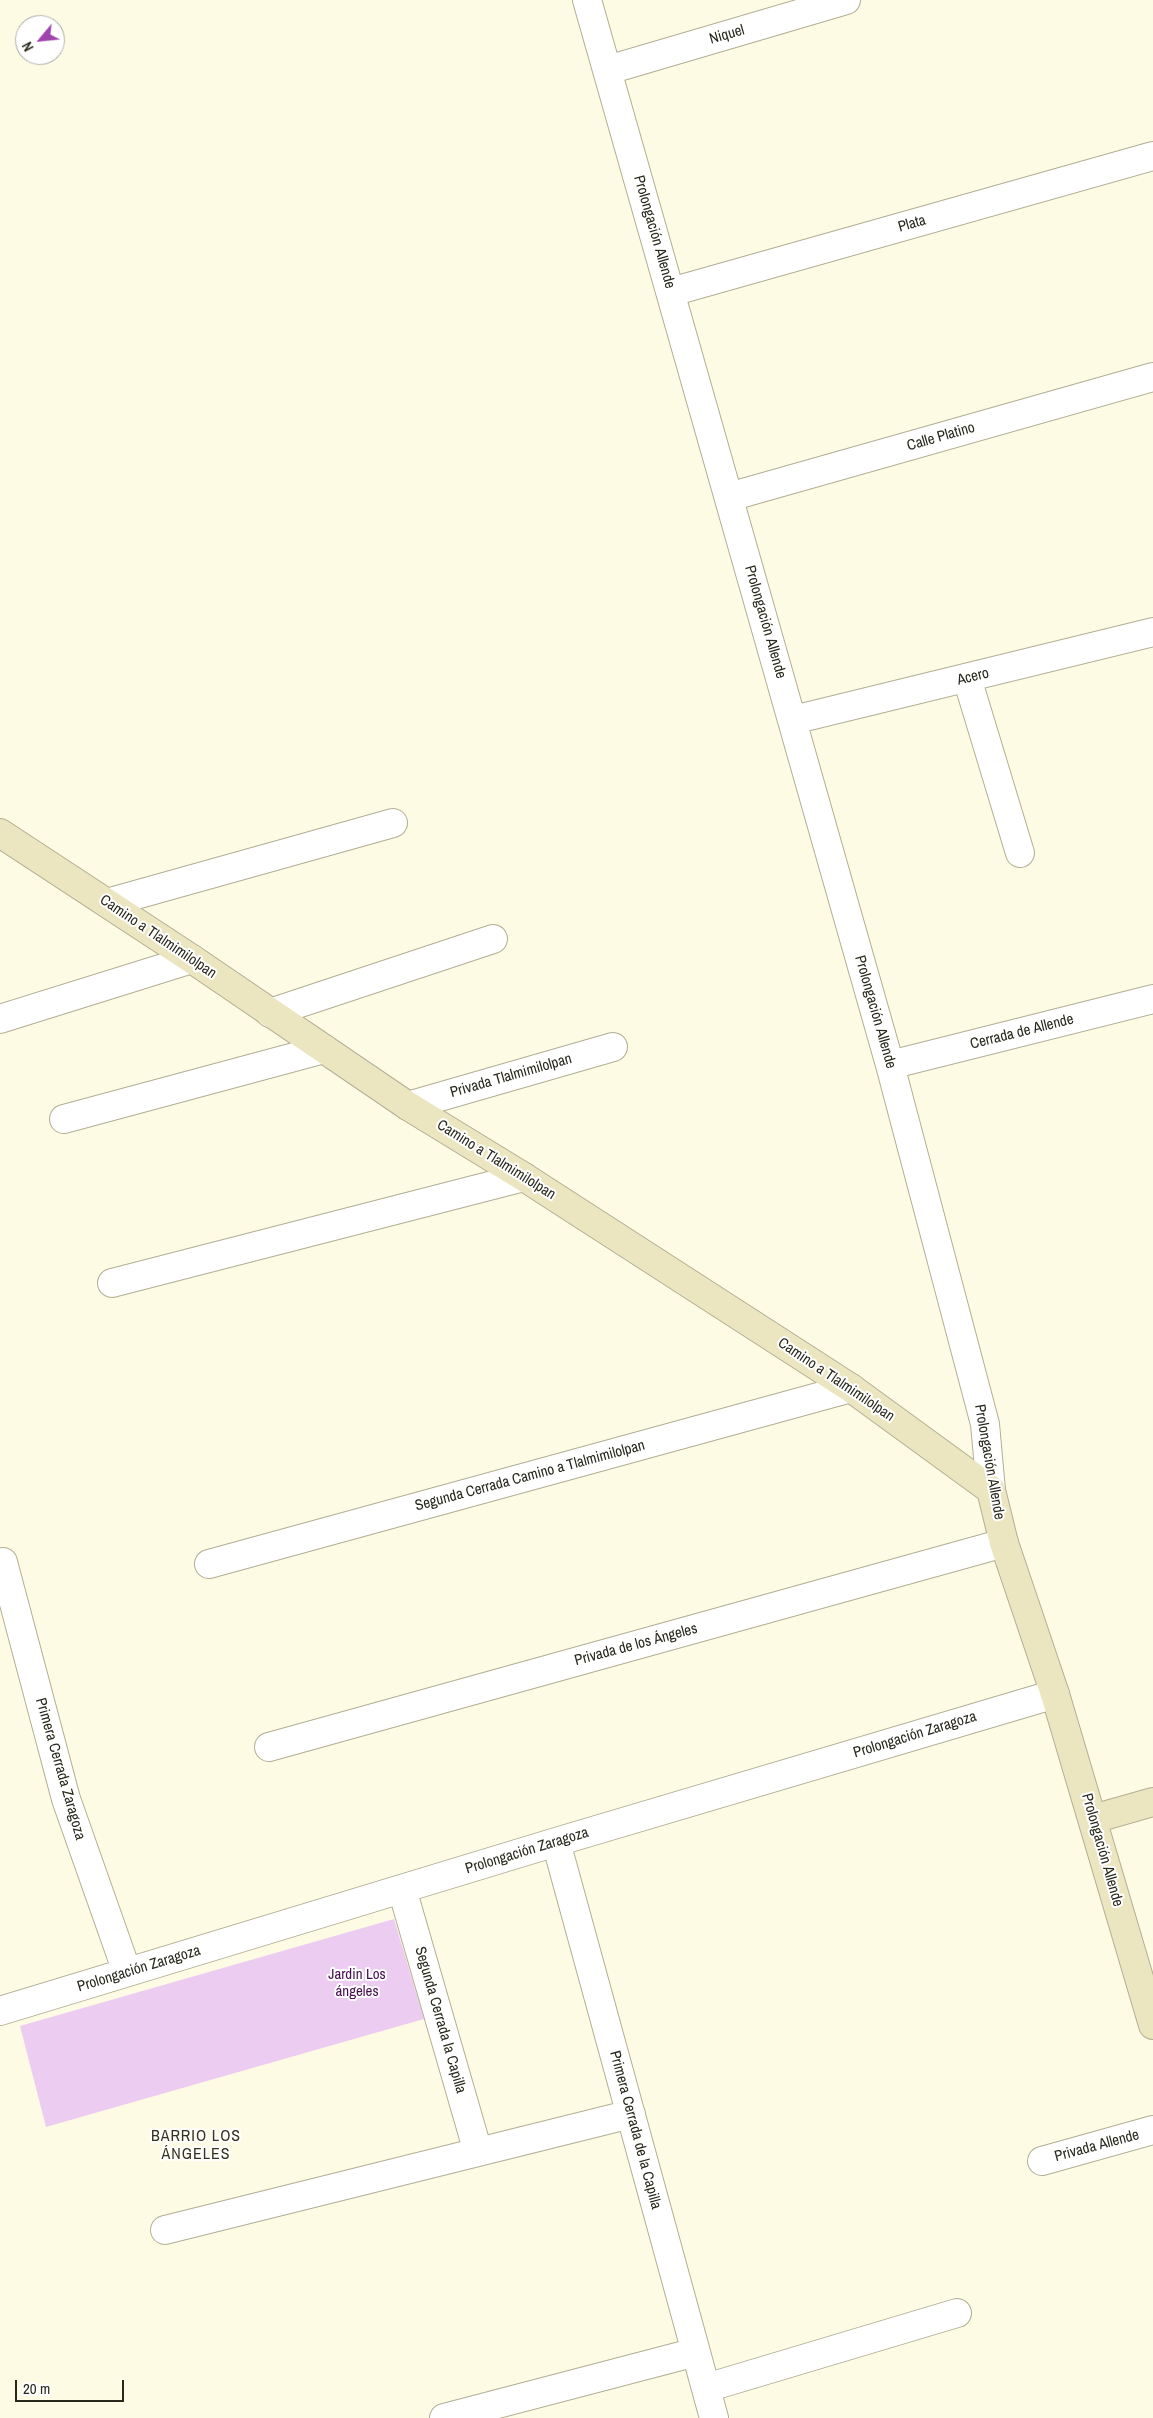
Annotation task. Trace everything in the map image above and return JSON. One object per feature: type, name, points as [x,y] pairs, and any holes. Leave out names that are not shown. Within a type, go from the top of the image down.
[{"type":"street","name":"Prolongación Allende","points":[[587,0],[890,1065],[985,1424],[991,1490],[1004,1543],[1055,1694],[1153,2025]]},
{"type":"street","name":"Niquel","points":[[608,70],[846,0]]},
{"type":"street","name":"Plata","points":[[671,292],[1153,156]]},
{"type":"street","name":"Calle Platino","points":[[729,497],[1153,377]]},
{"type":"street","name":"Acero","points":[[793,720],[966,678],[1151,639]]},
{"type":"street","points":[[966,678],[1020,853]]},
{"type":"street","points":[[108,903],[393,822]]},
{"type":"street","name":"Camino a Tlalmimilolpan","points":[[6,844],[108,903],[408,1106],[524,1177],[851,1388],[991,1490]]},
{"type":"street","points":[[270,1013],[493,940]]},
{"type":"street","points":[[0,1018],[192,959]]},
{"type":"street","name":"Cerrada de Allende","points":[[890,1065],[1153,999]]},
{"type":"street","name":"Privada Tlalmimilolpan","points":[[408,1106],[613,1047]]},
{"type":"street","points":[[64,1119],[324,1049]]},
{"type":"street","points":[[112,1283],[524,1177]]},
{"type":"street","name":"Segunda Cerrada Camino a Tlalmimilolpan","points":[[209,1564],[851,1388]]},
{"type":"street","name":"Privada de los Ángeles","points":[[269,1747],[1004,1543]]},
{"type":"street","name":"Primera Cerrada Zaragoza","points":[[3,1562],[66,1799],[128,1972]]},
{"type":"street","name":"Prolongación Zaragoza","points":[[0,2011],[402,1888],[1055,1694]]},
{"type":"street","points":[[1093,1819],[1153,1802]]},
{"type":"street","name":"Primera Cerrada de la Capilla","points":[[556,1842],[714,2418]]},
{"type":"street","name":"Segunda Cerrada la Capilla","points":[[402,1888],[478,2152]]},
{"type":"street","points":[[165,2230],[631,2114]]},
{"type":"street","name":"Privada Allende","points":[[1042,2161],[1153,2130]]},
{"type":"street","points":[[706,2388],[957,2313]]},
{"type":"street","points":[[444,2418],[696,2352]]},
{"type":"green space","name":"Jardin Los ángeles","points":[[394,1919],[424,2019],[46,2127],[20,2026]]},
{"type":"district","name":"BARRIO LOS ÁNGELES","points":[[196,2146]]}]
